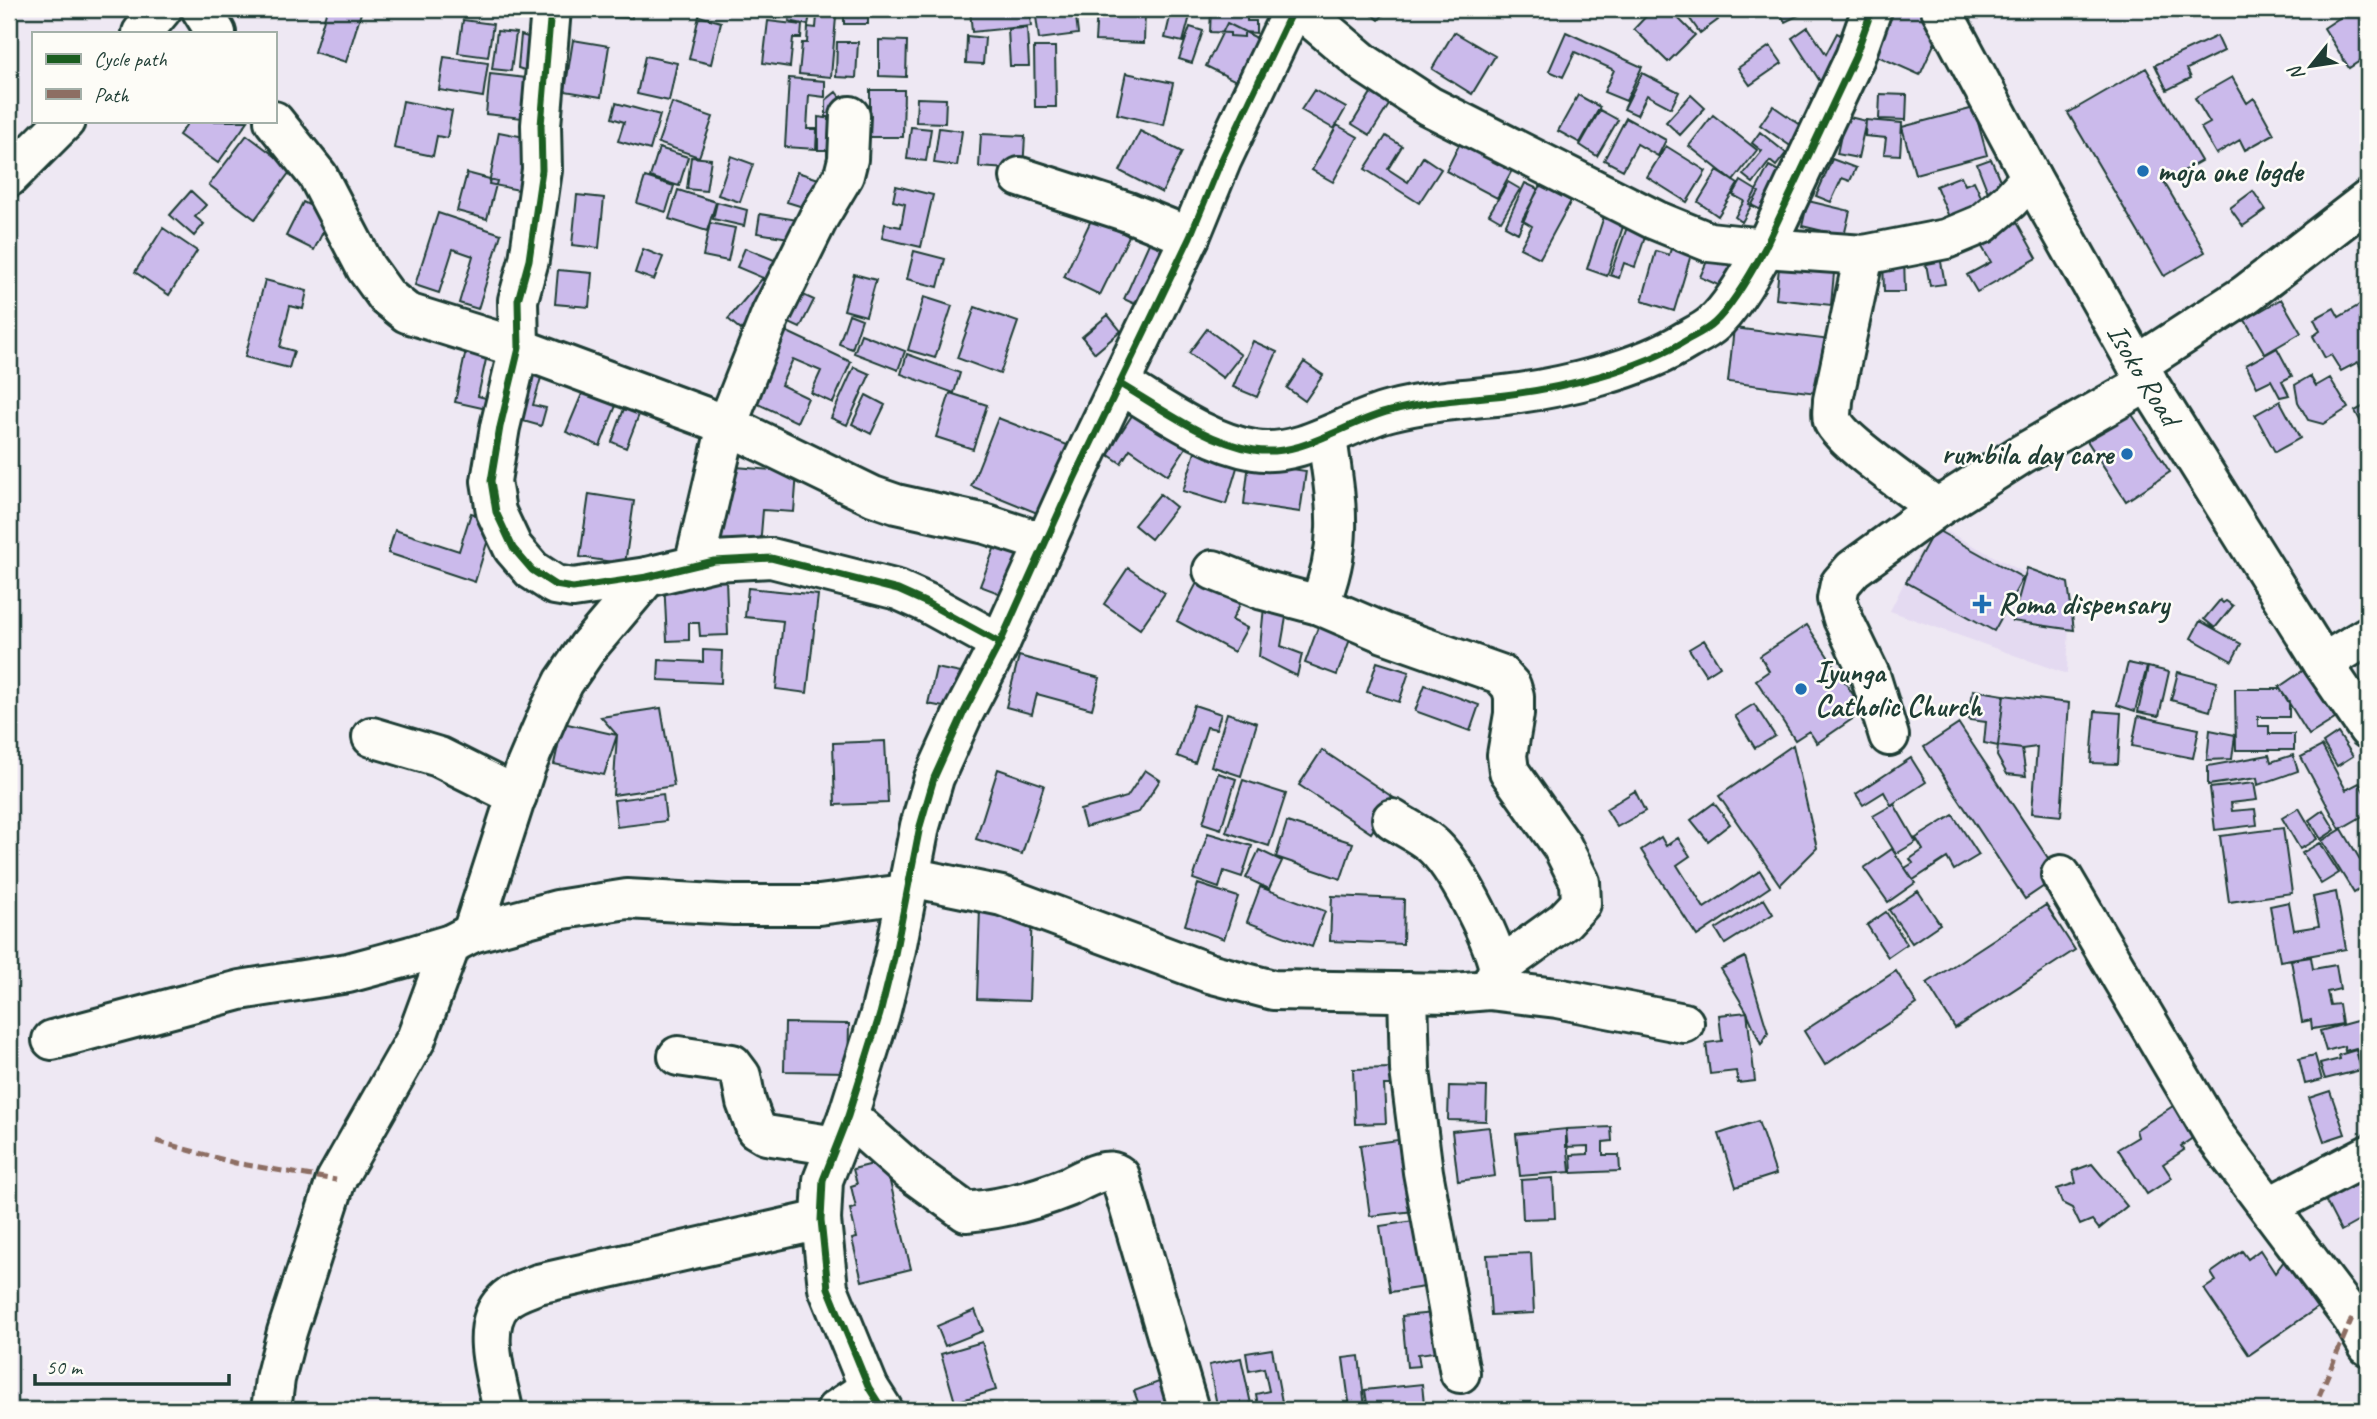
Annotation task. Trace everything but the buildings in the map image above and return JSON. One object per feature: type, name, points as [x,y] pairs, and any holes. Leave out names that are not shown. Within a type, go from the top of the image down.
[{"type":"street","points":[[143,32],[162,9]]},
{"type":"street","points":[[201,9],[215,32]]},
{"type":"street","points":[[551,9],[541,125],[542,170],[529,260],[519,300],[519,348],[500,427],[491,481],[496,512],[513,548],[532,570],[555,585],[573,588],[647,577],[726,560],[771,558],[898,590],[1000,642]]},
{"type":"street","points":[[836,1410],[876,1399],[828,1288],[821,1220],[822,1180],[842,1131],[880,1014],[895,954],[920,826],[934,778],[1190,237],[1222,159],[1293,9]]},
{"type":"street","points":[[1300,9],[1365,64],[1419,100],[1471,129],[1666,225],[1709,242],[1864,255],[1946,239],[1982,223],[2010,200],[2031,177]]},
{"type":"street","points":[[1121,384],[1217,438],[1252,450],[1272,451],[1327,438],[1359,420],[1399,409],[1423,403],[1507,395],[1577,381],[1617,371],[1668,352],[1715,323],[1751,273],[1855,57],[1872,9]]},
{"type":"street","name":"Isoko Road","points":[[1941,9],[2031,177],[2142,374],[2323,663],[2368,729]]},
{"type":"street","points":[[694,566],[727,425],[771,314],[819,217],[844,175],[848,159],[850,116]]},
{"type":"street","points":[[9,177],[64,122]]},
{"type":"street","points":[[275,122],[318,176],[366,268],[387,297],[407,313],[519,348],[727,425],[873,496],[895,504],[986,524],[1045,543]]},
{"type":"street","points":[[1020,177],[1128,212],[1190,237]]},
{"type":"street","points":[[1889,737],[1870,676],[1843,619],[1837,599],[1840,584],[1853,569],[1937,508],[2142,374],[2368,200]]},
{"type":"street","points":[[1864,255],[1833,400],[1832,419],[1837,429],[1885,470],[1937,508]]},
{"type":"street","points":[[1320,605],[1335,557],[1335,499],[1327,438]]},
{"type":"street","points":[[52,1040],[240,990],[348,973],[557,910],[627,899],[734,905],[818,905],[908,885],[1002,896],[1209,973],[1273,990],[1453,993],[1494,979],[1564,922],[1581,903],[1580,882],[1562,846],[1509,771],[1507,755],[1514,714],[1514,695],[1511,686],[1500,674],[1384,633],[1320,605],[1263,590],[1213,570]]},
{"type":"street","points":[[271,1410],[275,1379],[287,1332],[336,1180],[416,1039],[462,939],[537,738],[564,682],[588,647],[647,577]]},
{"type":"street","points":[[2323,663],[2368,636]]},
{"type":"street","points":[[372,737],[439,757],[517,796]]},
{"type":"street","points":[[1392,820],[1431,843],[1448,862],[1488,939],[1494,979]]},
{"type":"street","points":[[2061,875],[2213,1133],[2352,1318],[2368,1346]]},
{"type":"street","points":[[1494,979],[1557,998],[1684,1023]]},
{"type":"street","points":[[1408,992],[1410,1070],[1423,1172],[1461,1373]]},
{"type":"street","points":[[678,1056],[732,1064],[741,1076],[746,1102],[756,1129],[766,1135],[842,1131],[911,1172],[966,1212],[1022,1202],[1096,1174],[1109,1171],[1120,1175],[1189,1410]]},
{"type":"street","points":[[2270,1206],[2368,1154]]},
{"type":"street","points":[[502,1410],[489,1327],[503,1302],[516,1292],[538,1284],[821,1220]]},
{"type":"shaded area","name":"Roma dispensary","points":[[1933,524],[2070,597],[2067,674],[1890,611]]},
{"type":"marked path","points":[[156,1141],[235,1163],[336,1180]]},
{"type":"marked path","points":[[2313,1410],[2352,1318]]},
{"type":"cycle path","points":[[551,9],[541,125],[542,170],[529,260],[518,300],[519,348],[500,427],[491,481],[496,512],[513,548],[532,570],[555,585],[573,588],[647,577],[714,561],[771,558],[898,590],[1000,643]]},
{"type":"cycle path","points":[[883,1410],[869,1388],[828,1288],[821,1220],[823,1180],[848,1116],[880,1014],[895,954],[920,826],[934,778],[1190,237],[1222,159],[1293,9]]},
{"type":"cycle path","points":[[1120,384],[1184,423],[1219,440],[1254,450],[1272,451],[1306,444],[1390,411],[1527,392],[1575,382],[1623,369],[1668,351],[1714,323],[1749,277],[1855,57],[1872,9]]},
{"type":"place","name":"moja one logde","points":[[2143,171]]},
{"type":"place","name":"rumbila day care","points":[[2127,454]]},
{"type":"place","name":"Roma dispensary","points":[[1982,604]]},
{"type":"place","name":"Iyunga Catholic Church","points":[[1801,689]]}]
